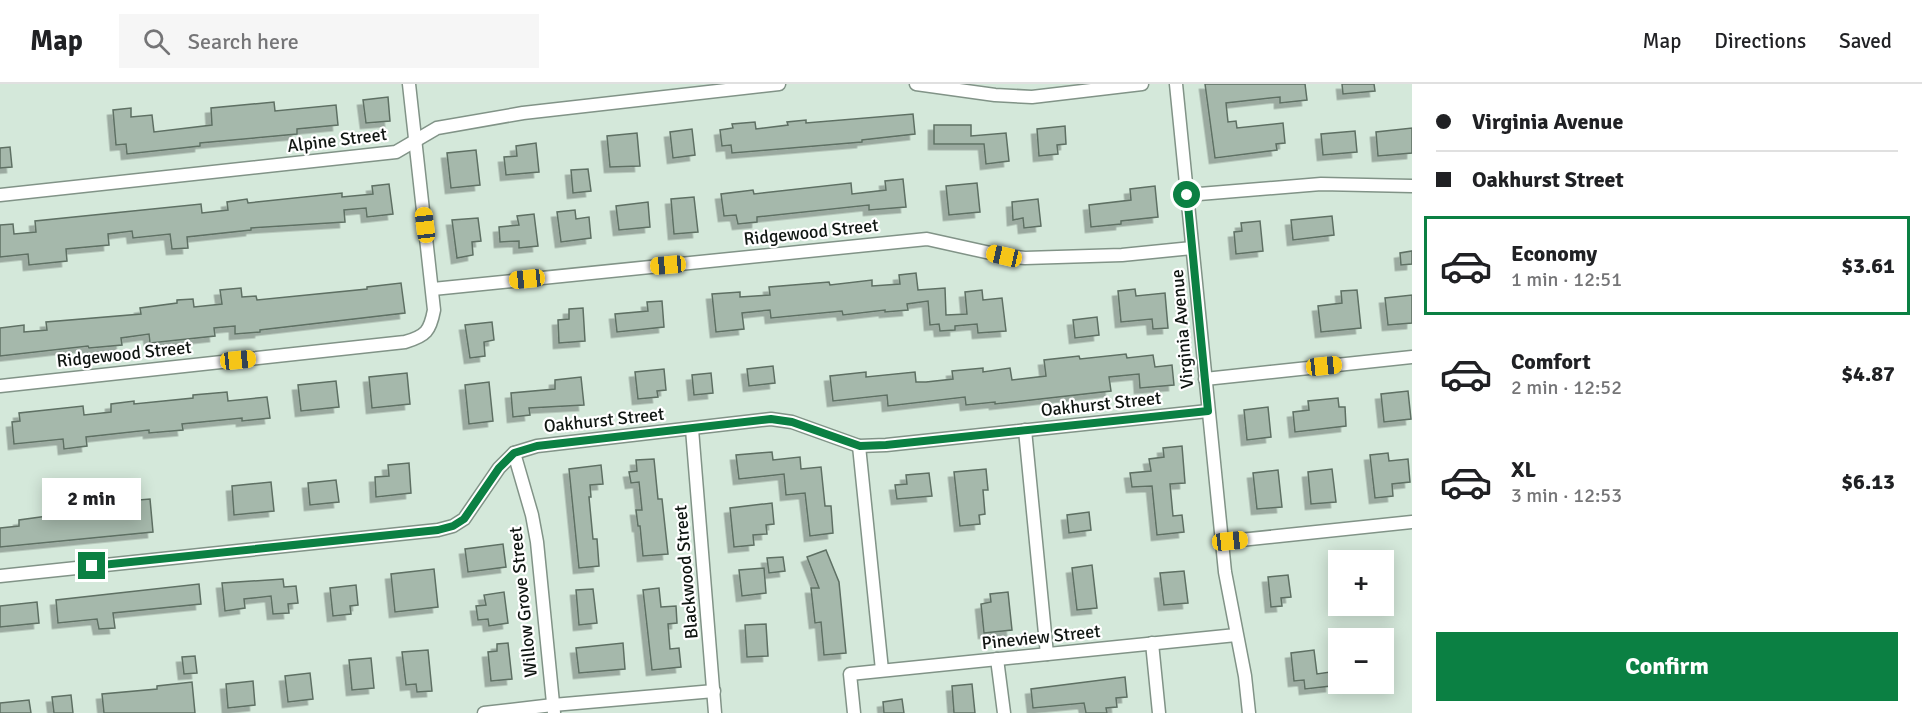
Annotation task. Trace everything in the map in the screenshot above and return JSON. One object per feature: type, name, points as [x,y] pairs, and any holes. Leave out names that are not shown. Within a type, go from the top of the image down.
[{"type":"street","points":[[409,84],[433,288]]},
{"type":"street","name":"Alpine Street","points":[[0,195],[396,152],[437,128],[524,113],[779,84]]},
{"type":"street","points":[[916,84],[995,95],[1032,97],[1142,84]]},
{"type":"street","name":"Virginia Avenue","points":[[1176,84],[1221,542],[1245,676],[1249,713]]},
{"type":"street","points":[[1187,195],[1321,184],[1412,186]]},
{"type":"street","name":"Ridgewood Street","points":[[0,386],[405,342],[419,338],[428,331],[434,310],[433,288],[927,239],[1004,256],[1025,258],[1122,255],[1192,248]]},
{"type":"street","points":[[1205,379],[1412,357]]},
{"type":"street","name":"Oakhurst Street","points":[[514,453],[537,446],[771,419],[792,422],[860,446],[1208,411]]},
{"type":"street","name":"Blackwood Street","points":[[692,429],[715,713]]},
{"type":"street","points":[[1025,430],[1047,654]]},
{"type":"street","points":[[860,446],[882,670]]},
{"type":"street","points":[[0,576],[438,530],[453,526],[464,519],[499,468],[514,453]]},
{"type":"street","name":"Willow Grove Street","points":[[514,453],[532,514],[537,542],[553,709]]},
{"type":"street","points":[[1221,542],[1412,522]]},
{"type":"street","name":"Pineview Street","points":[[854,713],[850,674],[1236,635]]},
{"type":"street","points":[[1152,643],[1159,713]]},
{"type":"street","points":[[997,659],[1004,713]]},
{"type":"street","points":[[484,713],[553,709],[714,691]]},
{"type":"building","points":[[1205,84],[1305,84],[1307,100],[1280,103],[1280,97],[1226,103],[1228,122],[1236,121],[1237,128],[1283,123],[1285,143],[1276,144],[1277,150],[1215,158]]},
{"type":"building","points":[[1342,84],[1374,84],[1375,91],[1343,94]]},
{"type":"building","points":[[388,97],[390,121],[366,123],[363,100]]},
{"type":"building","points":[[274,102],[275,111],[336,105],[338,125],[297,129],[297,134],[200,143],[200,146],[127,154],[126,144],[116,145],[113,110],[131,108],[131,117],[152,115],[154,132],[212,125],[211,108]]},
{"type":"building","points":[[913,114],[915,134],[862,140],[862,142],[732,153],[731,145],[722,146],[720,130],[733,128],[732,124],[755,122],[756,129],[806,120],[806,123]]},
{"type":"building","points":[[934,125],[971,125],[971,136],[1006,133],[1009,161],[986,164],[984,144],[934,144]]},
{"type":"building","points":[[1065,126],[1066,144],[1057,145],[1058,154],[1039,156],[1037,129]]},
{"type":"building","points":[[1412,128],[1412,153],[1378,156],[1376,132]]},
{"type":"building","points":[[692,129],[695,155],[673,158],[670,132]]},
{"type":"building","points":[[1355,131],[1357,152],[1323,155],[1321,134]]},
{"type":"building","points":[[637,133],[640,166],[610,167],[607,136]]},
{"type":"building","points":[[536,143],[539,172],[506,175],[504,157],[517,156],[516,146]]},
{"type":"building","points":[[10,147],[12,167],[0,168],[0,148]]},
{"type":"building","points":[[476,150],[480,185],[451,188],[447,153]]},
{"type":"building","points":[[588,169],[591,191],[573,193],[571,170]]},
{"type":"building","points":[[903,179],[906,207],[869,210],[869,205],[757,217],[757,222],[738,224],[736,215],[724,216],[721,194],[753,190],[754,194],[851,183],[852,194],[886,190],[885,181]]},
{"type":"building","points":[[977,183],[980,212],[949,215],[946,186]]},
{"type":"building","points":[[389,184],[393,214],[367,217],[366,208],[344,210],[345,222],[251,228],[251,230],[187,237],[188,248],[172,249],[170,234],[133,238],[132,231],[108,234],[109,245],[66,249],[67,261],[29,265],[28,254],[0,257],[0,225],[13,224],[14,234],[36,232],[35,221],[201,204],[202,213],[228,210],[227,202],[247,199],[248,203],[342,193],[342,197],[373,194],[372,186]]},
{"type":"building","points":[[1155,186],[1158,217],[1091,227],[1089,205],[1131,200],[1130,189]]},
{"type":"building","points":[[694,197],[698,232],[674,234],[671,199]]},
{"type":"building","points":[[1038,199],[1041,226],[1024,228],[1023,218],[1013,220],[1012,202]]},
{"type":"building","points":[[648,202],[650,227],[619,230],[616,206]]},
{"type":"building","points":[[575,210],[576,219],[589,217],[591,238],[561,242],[557,212]]},
{"type":"building","points":[[534,214],[538,246],[519,248],[519,241],[500,242],[499,227],[519,225],[517,216]]},
{"type":"building","points":[[1332,216],[1334,235],[1293,240],[1291,220]]},
{"type":"building","points":[[478,218],[481,241],[472,242],[473,255],[457,258],[452,220]]},
{"type":"building","points":[[1260,221],[1263,251],[1236,254],[1234,232],[1242,231],[1241,223]]},
{"type":"building","points":[[1412,251],[1412,264],[1401,265],[1400,253]]},
{"type":"building","points":[[916,273],[918,290],[945,288],[946,315],[967,314],[965,292],[982,290],[983,300],[1002,298],[1006,331],[978,333],[977,324],[955,326],[955,330],[940,331],[939,324],[930,325],[928,301],[907,304],[908,310],[843,315],[842,311],[771,318],[770,310],[742,313],[744,329],[716,332],[712,294],[740,292],[740,297],[770,295],[769,287],[829,282],[830,285],[872,280],[872,286],[900,284],[899,275]]},
{"type":"building","points":[[401,283],[405,313],[235,334],[235,326],[214,328],[215,336],[150,343],[149,334],[121,338],[122,345],[89,348],[88,346],[0,356],[0,328],[24,325],[24,332],[47,330],[46,322],[141,314],[140,308],[177,303],[177,300],[193,299],[194,307],[222,304],[220,290],[241,288],[242,297],[256,296],[257,300],[367,289],[367,287]]},
{"type":"building","points":[[1135,289],[1136,296],[1165,293],[1168,328],[1153,329],[1152,319],[1121,322],[1118,291]]},
{"type":"building","points":[[1357,290],[1361,328],[1321,332],[1318,306],[1342,303],[1341,291]]},
{"type":"building","points":[[1412,295],[1412,323],[1388,325],[1385,298]]},
{"type":"building","points":[[662,301],[664,327],[617,332],[615,314],[648,311],[647,302]]},
{"type":"building","points":[[583,308],[585,341],[559,343],[558,320],[569,319],[569,309]]},
{"type":"building","points":[[1097,317],[1099,335],[1075,338],[1073,320]]},
{"type":"building","points":[[492,322],[494,340],[484,342],[485,356],[470,358],[465,325]]},
{"type":"building","points":[[1126,354],[1127,358],[1153,355],[1155,367],[1172,365],[1174,385],[1140,388],[1139,374],[1109,377],[1111,391],[995,404],[995,402],[966,405],[965,397],[888,406],[887,395],[833,401],[830,376],[866,372],[866,377],[915,372],[916,382],[926,382],[953,379],[952,371],[983,368],[983,372],[1010,368],[1012,380],[1046,376],[1044,360]]},
{"type":"building","points":[[773,366],[775,383],[749,386],[747,369]]},
{"type":"building","points":[[664,369],[666,390],[657,391],[658,397],[638,399],[635,372]]},
{"type":"building","points":[[407,373],[410,404],[372,408],[369,377]]},
{"type":"building","points":[[711,373],[713,393],[694,395],[692,375]]},
{"type":"building","points":[[581,377],[584,405],[529,408],[530,415],[513,417],[511,393],[555,389],[555,380]]},
{"type":"building","points":[[336,381],[339,407],[301,411],[298,385]]},
{"type":"building","points":[[489,382],[493,421],[469,424],[465,385]]},
{"type":"building","points":[[1408,391],[1411,419],[1384,422],[1381,394]]},
{"type":"building","points":[[227,392],[228,401],[267,397],[270,418],[242,421],[242,418],[182,424],[183,430],[149,433],[149,430],[86,437],[87,446],[64,449],[63,439],[14,444],[12,422],[20,421],[19,413],[83,406],[84,415],[111,412],[111,404],[193,398],[193,395]]},
{"type":"building","points":[[1338,398],[1339,407],[1345,407],[1346,426],[1295,432],[1293,412],[1309,410],[1308,401]]},
{"type":"building","points":[[1268,407],[1271,437],[1247,440],[1244,410]]},
{"type":"building","points":[[1182,446],[1185,483],[1170,484],[1173,516],[1182,515],[1184,532],[1157,535],[1152,486],[1132,487],[1130,473],[1151,471],[1149,459],[1164,457],[1163,448]]},
{"type":"building","points":[[772,452],[773,460],[800,457],[801,469],[821,467],[825,506],[831,506],[833,533],[810,536],[805,493],[786,495],[784,474],[739,479],[736,455]]},
{"type":"building","points":[[1388,453],[1389,461],[1408,459],[1410,482],[1392,484],[1393,496],[1375,498],[1370,455]]},
{"type":"building","points":[[654,459],[658,499],[662,499],[668,554],[643,556],[636,510],[642,510],[639,482],[631,483],[629,472],[637,471],[636,460]]},
{"type":"building","points":[[409,463],[411,493],[376,497],[375,477],[389,476],[388,465]]},
{"type":"building","points":[[601,465],[603,484],[590,485],[591,497],[589,497],[593,539],[597,539],[599,566],[579,568],[569,469]]},
{"type":"building","points":[[986,469],[988,490],[983,490],[985,514],[979,515],[980,524],[960,526],[954,472]]},
{"type":"building","points":[[1332,469],[1336,502],[1311,504],[1308,472]]},
{"type":"building","points":[[1278,470],[1282,507],[1257,509],[1253,473]]},
{"type":"building","points":[[929,473],[932,496],[897,499],[895,485],[907,484],[906,475]]},
{"type":"building","points":[[336,480],[339,502],[310,505],[308,483]]},
{"type":"building","points":[[271,482],[274,511],[234,515],[232,486]]},
{"type":"building","points":[[150,499],[153,532],[0,547],[0,528],[19,526],[19,520],[69,513],[70,518],[128,512],[127,501]]},
{"type":"building","points":[[772,503],[774,524],[766,525],[767,534],[753,535],[754,545],[734,547],[730,508]]},
{"type":"building","points":[[1089,512],[1091,530],[1069,533],[1067,515]]},
{"type":"building","points":[[503,544],[506,567],[468,572],[465,549]]},
{"type":"building","points":[[826,550],[839,582],[846,653],[824,655],[821,622],[815,623],[811,588],[819,588],[807,557]]},
{"type":"building","points":[[783,557],[785,571],[769,573],[767,558]]},
{"type":"building","points":[[1092,565],[1097,608],[1077,610],[1072,568]]},
{"type":"building","points":[[764,568],[766,593],[742,596],[739,570]]},
{"type":"building","points":[[434,569],[438,607],[395,612],[391,574]]},
{"type":"building","points":[[1184,571],[1188,603],[1164,605],[1160,573]]},
{"type":"building","points":[[1288,575],[1291,597],[1281,598],[1282,606],[1271,607],[1268,577]]},
{"type":"building","points":[[283,579],[284,587],[296,586],[298,603],[288,604],[289,613],[273,614],[271,596],[244,599],[245,608],[225,611],[222,583]]},
{"type":"building","points":[[199,584],[201,604],[113,613],[115,628],[99,629],[97,619],[58,623],[56,600]]},
{"type":"building","points":[[356,585],[358,605],[350,606],[351,614],[333,616],[330,588]]},
{"type":"building","points":[[659,588],[661,607],[676,606],[677,623],[668,624],[670,649],[679,648],[681,667],[652,670],[643,590]]},
{"type":"building","points":[[593,589],[597,623],[579,625],[576,590]]},
{"type":"building","points":[[504,592],[508,623],[489,626],[488,619],[478,620],[476,606],[486,605],[484,595]]},
{"type":"building","points":[[1008,592],[1012,630],[984,633],[981,604],[991,602],[990,594]]},
{"type":"building","points":[[37,602],[39,623],[0,627],[0,606]]},
{"type":"building","points":[[766,624],[768,656],[747,657],[745,625]]},
{"type":"building","points":[[508,643],[512,679],[491,681],[488,652],[497,651],[497,644]]},
{"type":"building","points":[[623,643],[625,669],[579,673],[576,648]]},
{"type":"building","points":[[428,650],[432,691],[417,692],[416,684],[406,685],[402,652]]},
{"type":"building","points":[[1314,650],[1317,674],[1328,672],[1328,686],[1305,689],[1304,680],[1294,681],[1291,653]]},
{"type":"building","points":[[195,656],[197,673],[184,674],[182,657]]},
{"type":"building","points":[[371,658],[374,688],[352,690],[349,660]]},
{"type":"building","points":[[310,673],[313,699],[288,702],[285,676]]},
{"type":"building","points":[[1125,677],[1127,697],[1116,698],[1117,707],[1106,708],[1107,713],[1086,713],[1084,703],[1033,708],[1031,689]]},
{"type":"building","points":[[253,681],[255,705],[228,708],[226,684]]},
{"type":"building","points":[[192,682],[195,713],[104,713],[102,694],[157,689],[157,686]]},
{"type":"building","points":[[972,684],[975,713],[954,713],[952,686]]},
{"type":"building","points":[[71,695],[73,713],[54,713],[52,697]]},
{"type":"building","points":[[902,699],[904,713],[884,713],[883,702]]},
{"type":"building","points":[[29,700],[31,713],[0,713],[0,703]]},
{"type":"route","points":[[92,566],[438,530],[453,526],[464,519],[499,468],[514,453],[537,446],[771,419],[792,422],[860,446],[886,445],[1208,411],[1187,195]]}]
